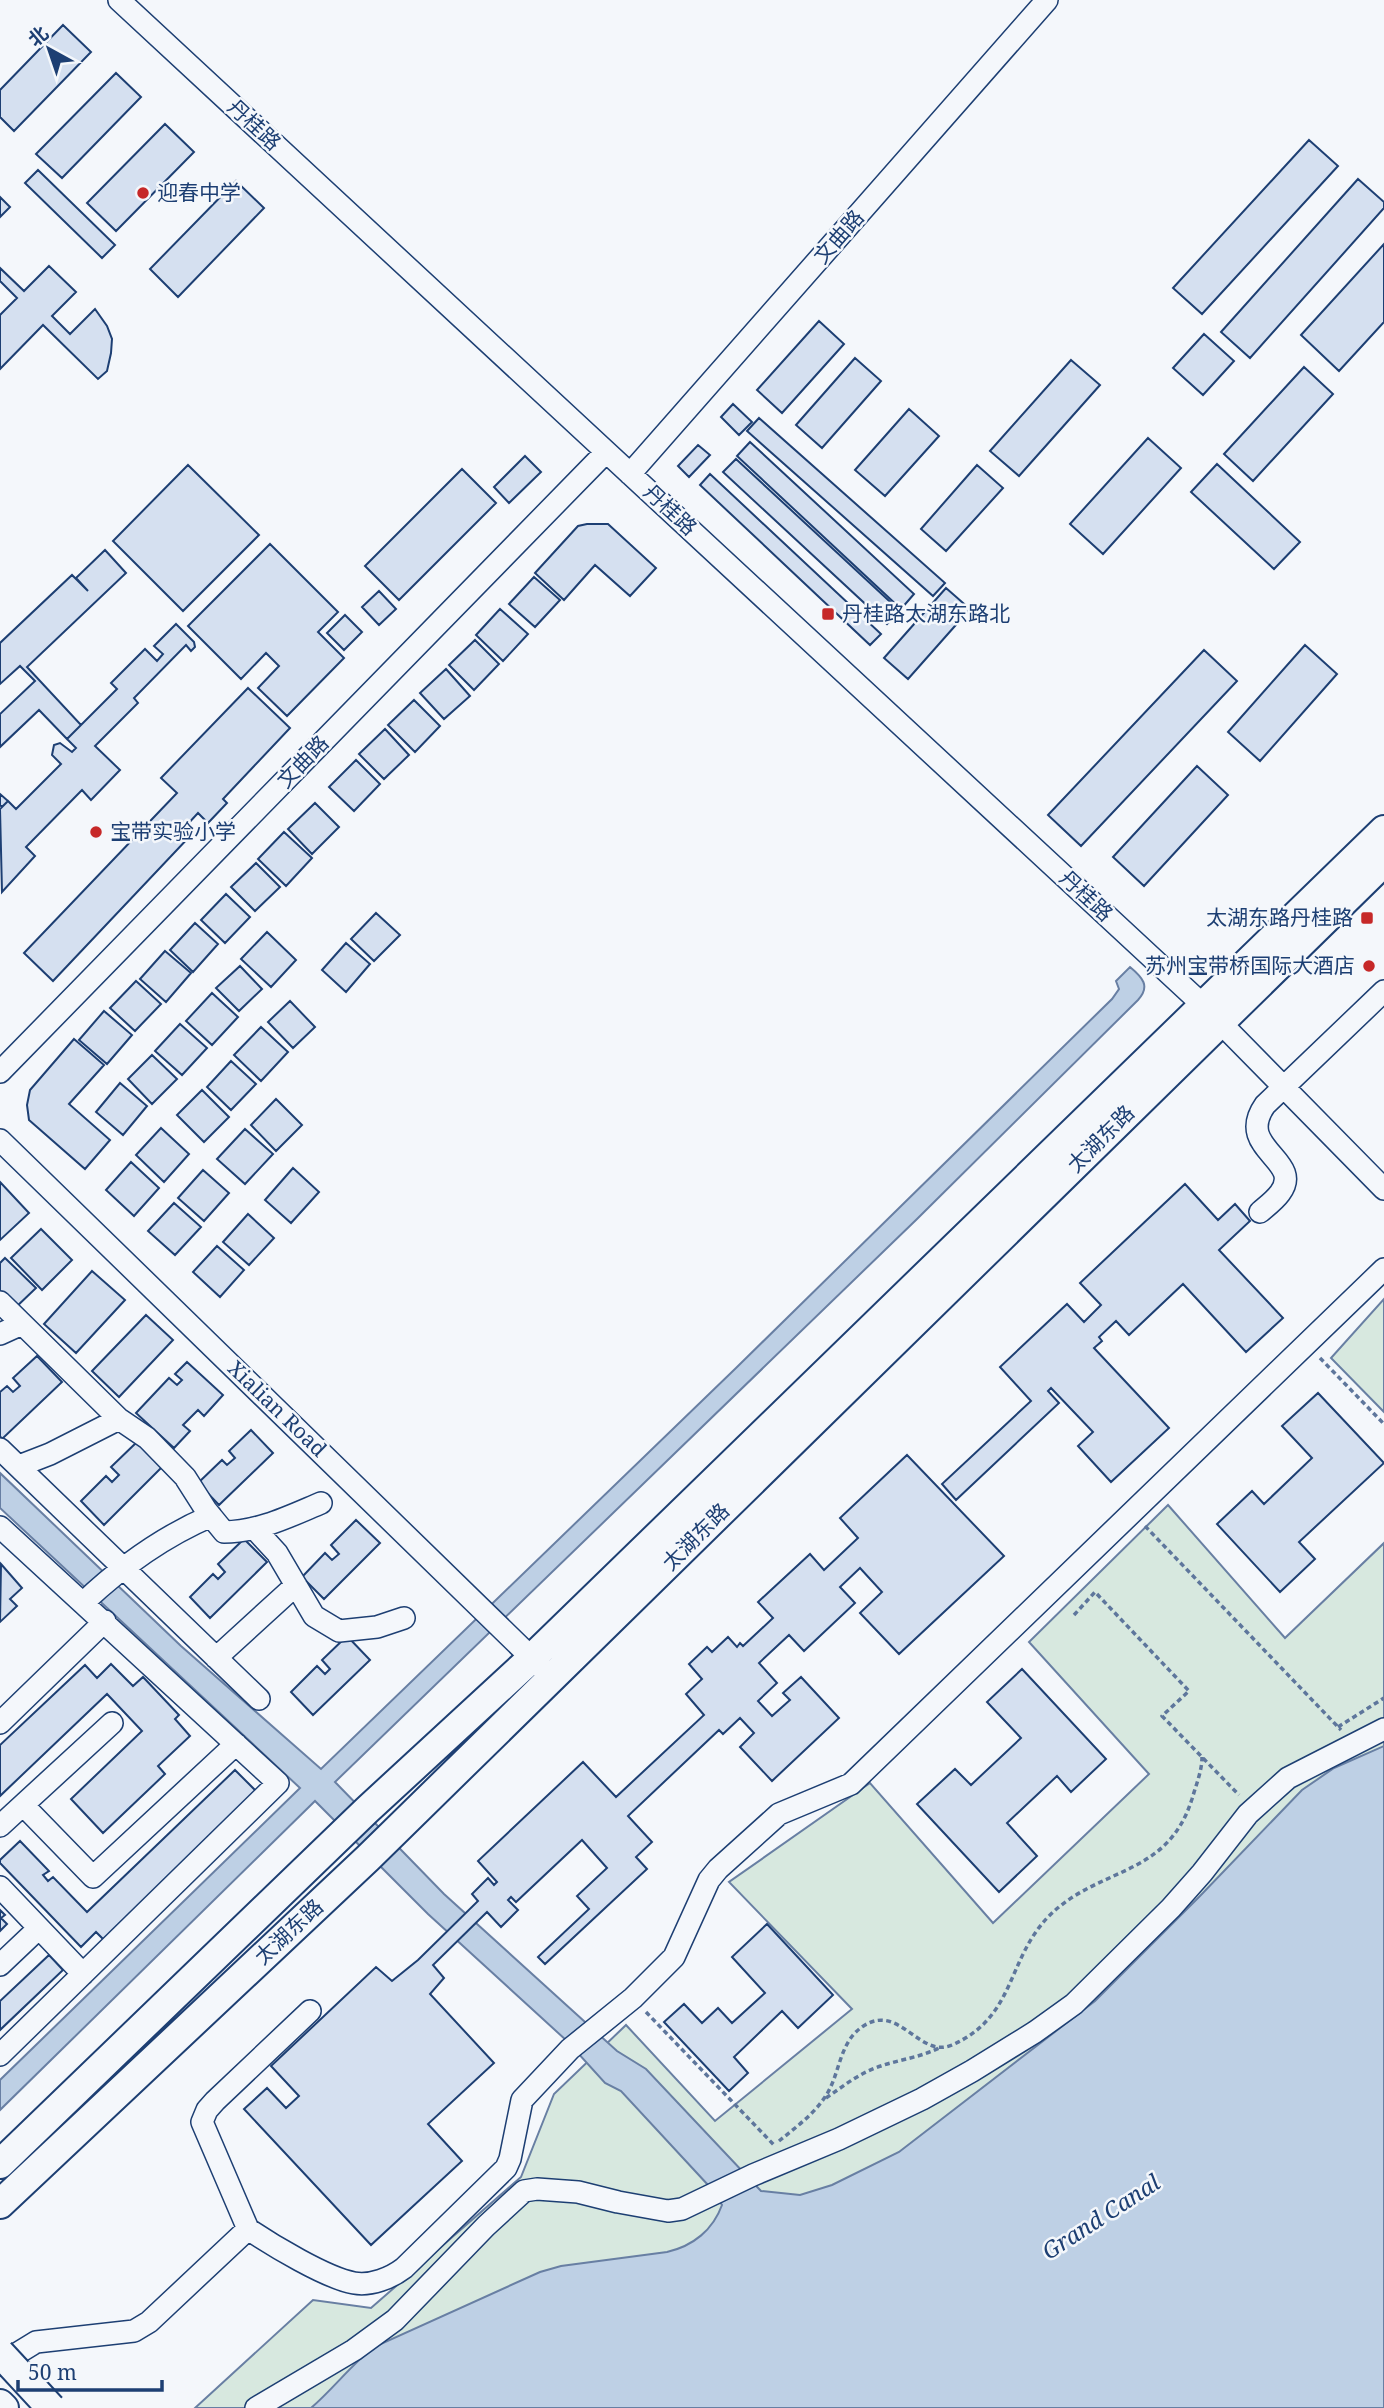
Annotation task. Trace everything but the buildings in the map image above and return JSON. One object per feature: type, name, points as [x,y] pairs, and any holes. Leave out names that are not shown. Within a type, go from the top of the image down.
[{"type":"main road","name":"太湖东路","points":[[0,2204],[368,1858],[553,1679],[1212,1014],[1384,830]]},
{"type":"main road","name":"太湖东路","points":[[0,2164],[367,1810],[533,1658],[1212,1014],[1384,862]]},
{"type":"main road","points":[[0,2353],[51,2408]]},
{"type":"main road","points":[[0,2404],[4,2408]]},
{"type":"street","name":"丹桂路","points":[[119,0],[1212,1014],[1384,1189]]},
{"type":"street","name":"文曲路","points":[[630,474],[1047,0]]},
{"type":"street","name":"文曲路","points":[[0,1072],[606,452]]},
{"type":"street","points":[[1260,1212],[1281,1192],[1285,1182],[1283,1169],[1258,1136],[1256,1124],[1265,1105],[1384,991]]},
{"type":"street","name":"Xialian Road","points":[[0,1140],[553,1679]]},
{"type":"street","points":[[310,2011],[206,2110],[202,2122],[248,2229],[267,2242],[324,2271],[355,2283],[373,2283],[396,2274],[506,2168],[522,2100],[570,2049],[633,1998],[674,1957],[709,1880],[718,1869],[779,1814],[851,1784],[1384,1269]]},
{"type":"street","points":[[0,1302],[119,1419],[147,1438],[186,1477],[224,1532],[242,1532],[321,1503]]},
{"type":"street","points":[[0,1335],[22,1324]]},
{"type":"street","points":[[19,1466],[50,1454],[119,1419]]},
{"type":"street","points":[[0,1449],[117,1571],[259,1699]]},
{"type":"street","points":[[87,1599],[117,1571],[156,1545],[211,1516]]},
{"type":"street","points":[[0,1527],[87,1599],[105,1621],[278,1783],[0,2055]]},
{"type":"street","points":[[254,1528],[277,1553],[314,1616],[339,1631],[377,1628],[404,1618]]},
{"type":"street","points":[[216,1658],[296,1585]]},
{"type":"street","points":[[0,1723],[105,1621]]},
{"type":"street","points":[[0,1826],[112,1723]]},
{"type":"street","points":[[256,2408],[354,2350],[395,2320],[493,2219],[524,2191],[537,2189],[578,2192],[668,2211],[682,2209],[753,2175],[839,2139],[947,2086],[1035,2032],[1074,2004],[1171,1908],[1252,1810],[1288,1779],[1384,1729]]},
{"type":"street","points":[[23,1805],[93,1877],[236,1744]]},
{"type":"street","points":[[0,1887],[83,1974]]},
{"type":"street","points":[[0,1965],[39,1928]]},
{"type":"street","points":[[0,2364],[36,2342],[134,2331],[149,2322],[248,2229]]},
{"type":"path","points":[[1306,1344],[1384,1424]]},
{"type":"path","points":[[1132,1512],[1354,1744]]},
{"type":"path","points":[[1074,1615],[1095,1592],[1189,1691],[1162,1716],[1252,1810]]},
{"type":"path","points":[[1338,1727],[1384,1698]]},
{"type":"path","points":[[774,2145],[810,2115],[824,2099],[833,2085],[844,2047],[865,2025],[886,2020],[905,2028],[931,2047],[948,2046],[971,2035],[995,2013],[1028,1944],[1050,1915],[1087,1889],[1129,1870],[1164,1846],[1180,1829],[1189,1807],[1202,1757]]},
{"type":"path","points":[[633,1998],[789,2160]]},
{"type":"path","points":[[824,2099],[857,2076],[928,2054],[941,2047]]},
{"type":"shaded area","points":[[1384,1299],[1384,1412],[1331,1358]]},
{"type":"shaded area","points":[[1168,1505],[1285,1638],[1384,1543],[1384,2408],[195,2408],[313,2300],[371,2308],[521,2177],[554,2094],[626,2025],[715,2121],[852,2009],[729,1882],[870,1783],[993,1923],[1149,1774],[1029,1642]]},
{"type":"water","name":"Grand Canal","points":[[1130,967],[1138,974],[1144,986],[1138,1000],[917,1219],[335,1782],[444,1894],[617,2051],[646,2069],[761,2191],[800,2195],[832,2185],[899,2152],[1095,2001],[1302,1790],[1334,1768],[1384,1746],[1384,2408],[311,2408],[374,2347],[540,2272],[561,2266],[667,2252],[685,2246],[701,2236],[722,2205],[708,2185],[621,2091],[605,2083],[567,2041],[428,1914],[315,1801],[0,2110],[0,2080],[300,1788],[0,1508],[0,1473],[181,1646],[321,1769],[736,1368],[1112,999],[1119,989],[1116,981]]},
{"type":"place","name":"迎春中学","points":[[143,193]]},
{"type":"place","name":"丹桂路太湖东路北","points":[[828,614]]},
{"type":"place","name":"宝带实验小学","points":[[96,832]]},
{"type":"place","name":"太湖东路丹桂路","points":[[1367,918]]},
{"type":"place","name":"苏州宝带桥国际大酒店","points":[[1369,966]]}]
